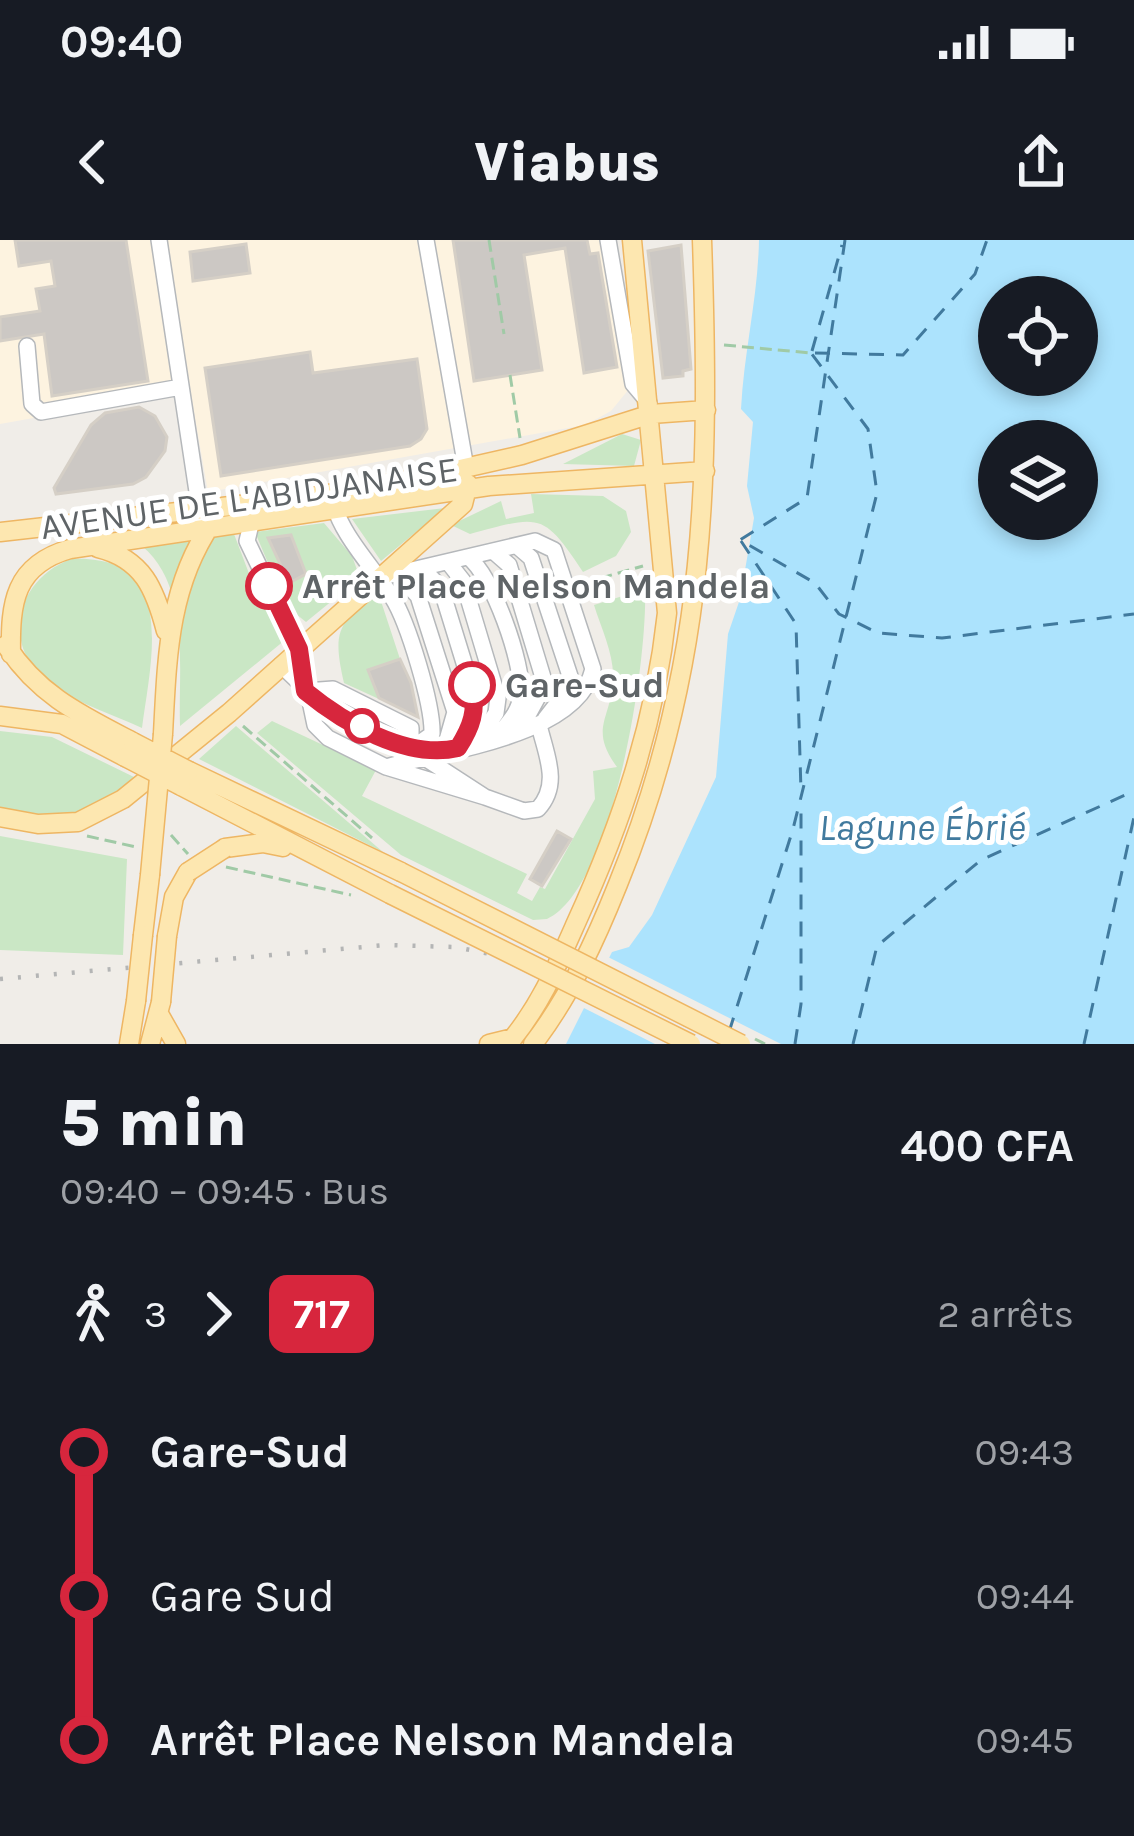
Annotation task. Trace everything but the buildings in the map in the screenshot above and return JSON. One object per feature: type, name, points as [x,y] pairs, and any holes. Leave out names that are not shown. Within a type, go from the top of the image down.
[{"type":"main road","points":[[489,1044],[511,1041],[544,992],[578,920],[641,758],[661,673],[667,613],[632,240]]},
{"type":"main road","points":[[533,1044],[591,947],[667,751],[687,666],[705,471],[701,240]]},
{"type":"main road","name":"AVENUE DE L'ABIDJANAISE","points":[[467,478],[650,409],[706,410]]},
{"type":"main road","name":"AVENUE DE L'ABIDJANAISE","points":[[11,654],[18,582],[53,554],[87,545],[256,510],[333,502],[467,478],[656,478],[705,471]]},
{"type":"main road","points":[[0,817],[59,824],[97,815],[229,713],[388,576],[463,505],[467,478]]},
{"type":"main road","name":"AVENUE DE L'ABIDJANAISE","points":[[0,532],[204,521],[227,506],[256,510]]},
{"type":"main road","points":[[129,1044],[164,734],[168,636],[204,521]]},
{"type":"main road","points":[[87,545],[114,552],[139,568],[154,592],[168,636]]},
{"type":"main road","points":[[0,636],[48,696],[129,749],[306,851],[692,1044]]},
{"type":"main road","points":[[0,716],[62,724],[129,749]]},
{"type":"main road","points":[[185,778],[401,872],[741,1044]]},
{"type":"main road","points":[[150,1044],[160,1008],[174,897],[194,865],[263,843],[306,851]]},
{"type":"main road","points":[[160,1008],[176,1044]]},
{"type":"street","points":[[159,240],[204,521]]},
{"type":"street","points":[[426,240],[467,478]]},
{"type":"street","points":[[608,240],[633,384],[650,409]]},
{"type":"street","points":[[27,346],[32,404],[41,412],[181,386]]},
{"type":"street","points":[[333,502],[388,576],[418,596],[455,712],[447,740],[386,767]]},
{"type":"street","points":[[256,510],[248,541],[299,649],[315,725],[328,738],[386,767],[524,811],[538,809],[550,796],[552,781],[539,725]]},
{"type":"street","points":[[388,576],[535,541],[554,550],[593,669],[590,684],[566,713],[519,731],[422,754]]},
{"type":"street","points":[[517,545],[531,558],[570,676],[557,706],[539,725]]},
{"type":"street","points":[[493,551],[509,566],[545,684],[519,731]]},
{"type":"street","points":[[468,557],[486,573],[522,692],[511,720],[496,737]]},
{"type":"street","points":[[448,562],[464,581],[498,698],[489,728],[476,743]]},
{"type":"street","points":[[422,568],[441,588],[472,685],[473,721],[458,748]]},
{"type":"street","points":[[388,576],[433,719],[422,754]]},
{"type":"street","points":[[281,665],[326,709],[422,754],[484,797]]},
{"type":"path","points":[[489,240],[504,334]]},
{"type":"path","points":[[706,346],[744,344],[811,353]]},
{"type":"path","points":[[510,375],[522,455]]},
{"type":"path","points":[[229,713],[380,845]]},
{"type":"path","points":[[170,833],[194,865]]},
{"type":"path","points":[[222,856],[364,897]]},
{"type":"shaded area","points":[[0,240],[602,240],[629,389],[611,411],[585,425],[208,492],[190,390],[0,424]]},
{"type":"green space","points":[[622,434],[641,440],[634,466],[563,464]]},
{"type":"green space","points":[[531,494],[603,496],[626,511],[631,532],[616,556],[583,572],[558,538],[538,523],[512,523],[470,534],[451,525],[501,501],[506,519],[534,513]]},
{"type":"green space","points":[[445,508],[381,561],[352,519]]},
{"type":"green space","points":[[324,523],[352,556],[360,578],[306,622],[286,606],[255,532]]},
{"type":"green space","points":[[234,534],[253,584],[285,640],[180,726],[175,606],[158,563],[142,546]]},
{"type":"green space","points":[[71,559],[105,562],[129,573],[143,592],[152,642],[142,728],[57,689],[27,657],[20,619],[25,601],[35,584]]},
{"type":"green space","points":[[377,589],[400,659],[369,670],[379,699],[344,683],[339,651],[346,621]]},
{"type":"green space","points":[[645,589],[633,716],[608,819],[571,899],[547,919],[533,920],[401,855],[257,733],[272,721],[376,770],[362,796],[527,874],[517,893],[532,901],[540,887],[545,889],[595,799],[593,771],[617,767],[603,733],[613,669],[594,605]]},
{"type":"green space","points":[[236,726],[383,852],[199,759]]},
{"type":"green space","points":[[0,731],[52,737],[136,778],[100,802],[72,813],[43,815],[0,808]]},
{"type":"green space","points":[[0,836],[127,859],[123,955],[0,950]]},
{"type":"water","name":"Lagune Ébrié","points":[[759,240],[1134,240],[1134,1044],[566,1044],[612,952],[629,947],[652,915],[716,777],[728,634],[740,599],[754,518],[747,486],[753,422],[741,409]]},
{"type":"pier","points":[[604,955],[781,1044],[655,1044],[578,1005]]},
{"type":"ferry route","points":[[845,240],[807,498],[740,540],[815,583],[839,614],[878,633],[942,638],[1134,614]]},
{"type":"ferry route","points":[[815,353],[903,355],[975,274],[987,240]]},
{"type":"ferry route","points":[[812,351],[842,245]]},
{"type":"ferry route","points":[[729,1032],[793,829],[877,493],[868,429],[811,353]]},
{"type":"ferry route","points":[[741,541],[796,624],[801,791]]},
{"type":"ferry route","points":[[853,1044],[877,946],[981,860],[1134,791]]},
{"type":"ferry route","points":[[795,1044],[801,1004],[801,806]]},
{"type":"ferry route","points":[[1084,1044],[1134,817]]},
{"type":"railway","points":[[0,979],[386,945],[455,947],[541,964],[698,1044]]},
{"type":"railway","points":[[684,1024],[724,1044]]},
{"type":"bus line","name":"717","points":[[269,586],[299,649],[305,691],[326,709],[411,749],[434,754],[458,748],[466,735],[476,705],[472,685]]},
{"type":"place","name":"Arrêt Place Nelson Mandela","points":[[269,586]]},
{"type":"place","name":"Gare-Sud","points":[[472,685]]}]
